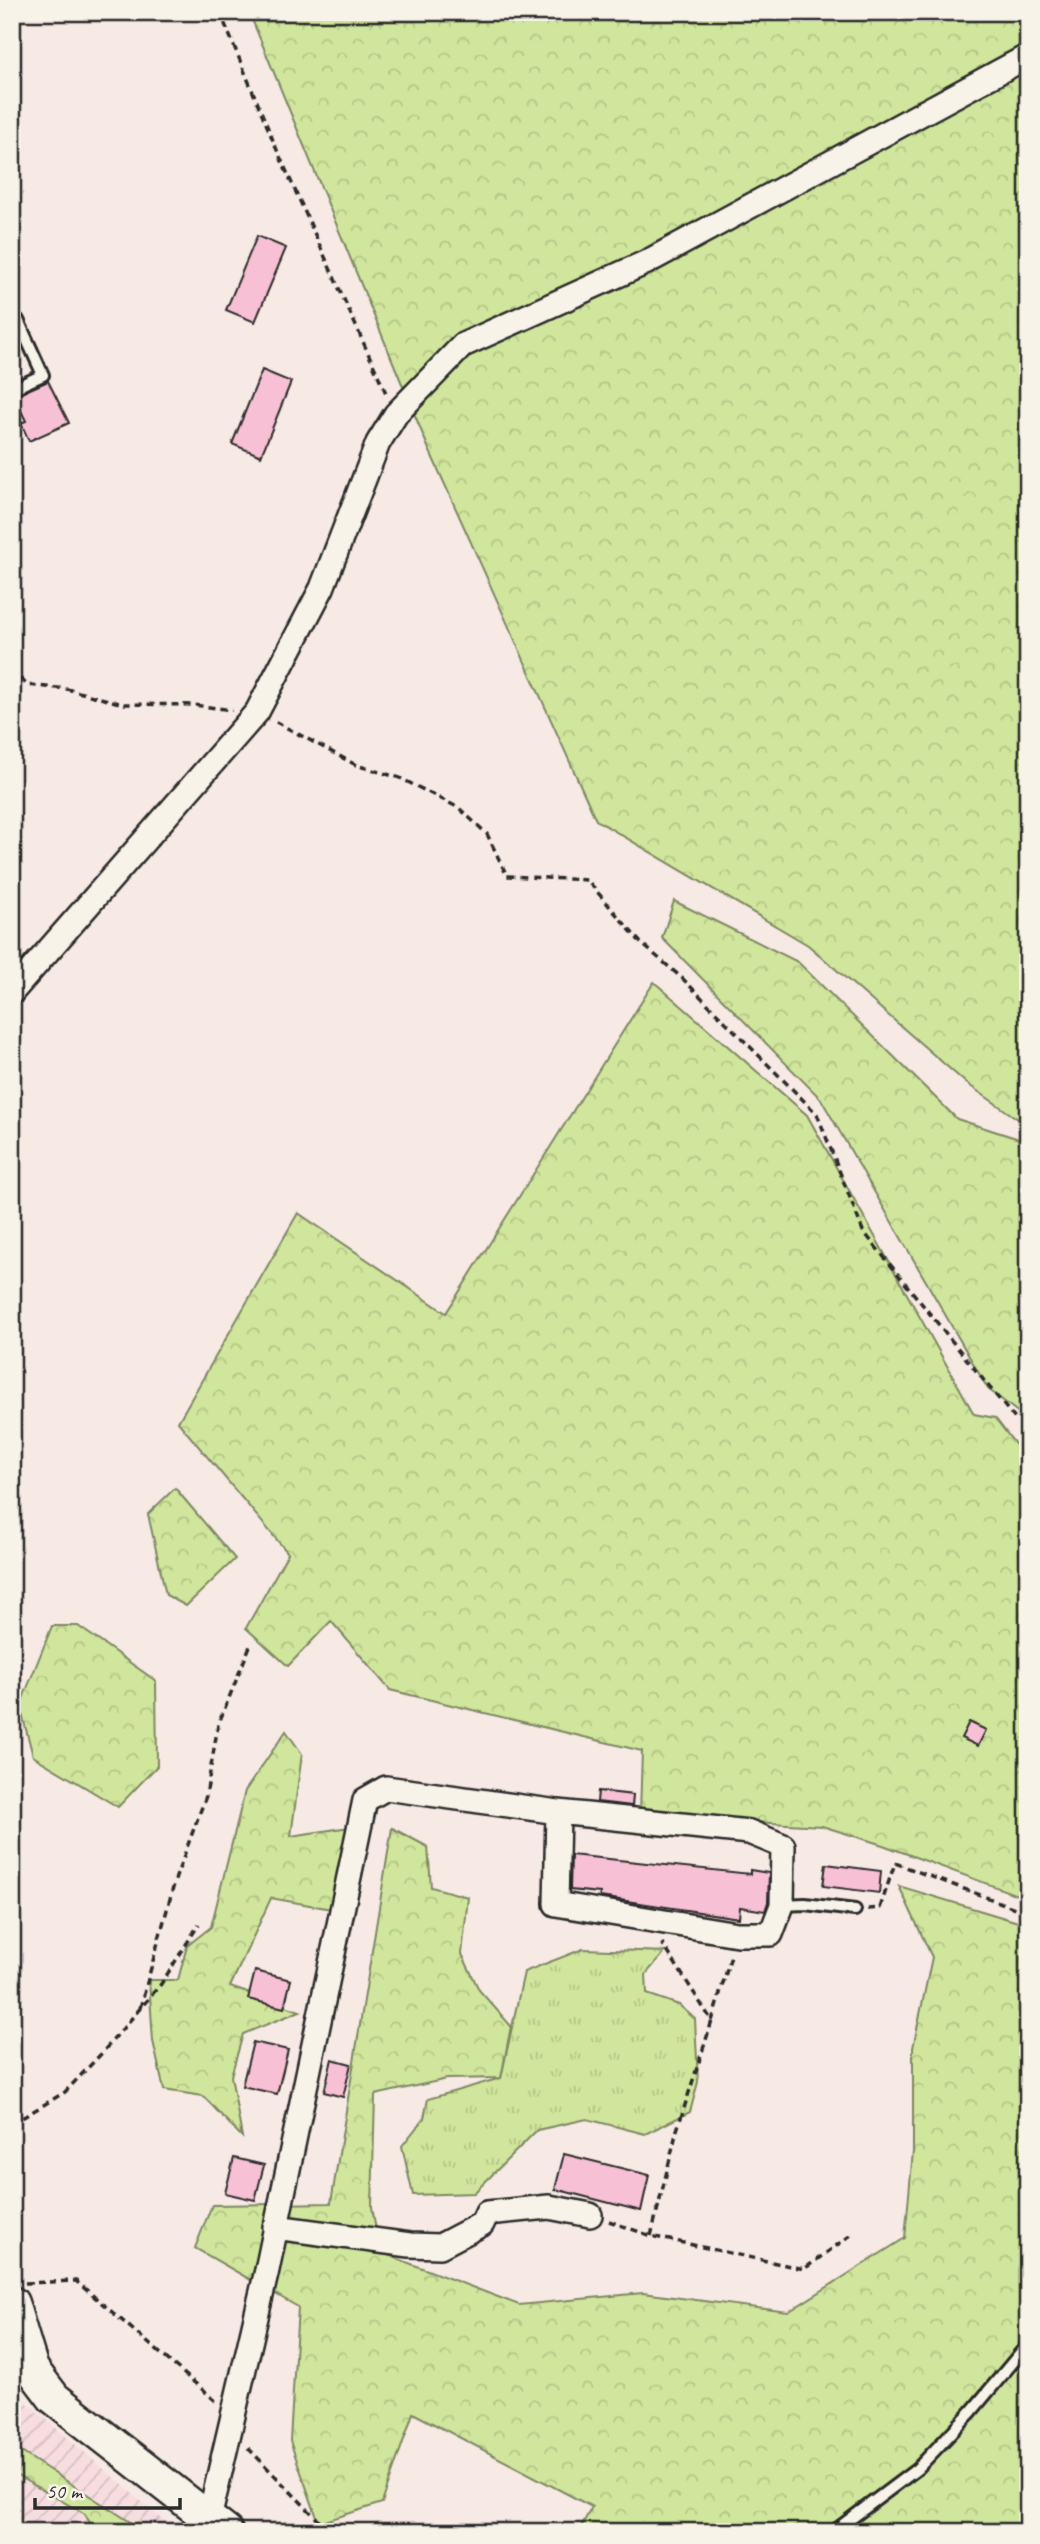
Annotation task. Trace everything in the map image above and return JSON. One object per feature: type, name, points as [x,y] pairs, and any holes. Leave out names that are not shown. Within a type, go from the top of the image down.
[{"type":"street","points":[[12,992],[257,712],[322,588],[378,443],[396,414],[463,345],[647,262],[1028,56]]},
{"type":"street","points":[[218,2525],[230,2429],[365,1800],[386,1788],[558,1812],[749,1832],[783,1846],[782,1905],[771,1934],[737,1934],[556,1904],[558,1812]]},
{"type":"street","points":[[275,2227],[410,2245],[440,2245],[482,2224],[487,2213],[549,2207],[590,2215]]},
{"type":"street","points":[[12,2303],[32,2369],[54,2398],[218,2525]]},
{"type":"lane","points":[[12,322],[18,320],[43,375],[12,389]]},
{"type":"lane","points":[[782,1905],[805,1904],[855,1910]]},
{"type":"lane","points":[[833,2532],[916,2469],[971,2412],[1028,2344]]},
{"type":"path","points":[[220,12],[277,150],[396,414]]},
{"type":"path","points":[[12,670],[27,685],[66,689],[123,704],[194,705],[257,712],[356,765],[400,778],[459,808],[487,834],[507,876],[587,880],[641,943],[682,978],[817,1114],[863,1231],[1028,1435]]},
{"type":"path","points":[[140,2008],[176,1877],[206,1796],[218,1725],[250,1646]]},
{"type":"path","points":[[855,1910],[880,1908],[895,1863],[1028,1913]]},
{"type":"path","points":[[648,1921],[712,2021]]},
{"type":"path","points":[[12,2124],[65,2092],[160,1984],[199,1924]]},
{"type":"path","points":[[651,2236],[677,2130],[737,1934]]},
{"type":"path","points":[[590,2215],[651,2236],[804,2269],[851,2235]]},
{"type":"path","points":[[12,2283],[76,2280],[223,2407],[230,2429],[330,2532]]},
{"type":"shaded area","points":[[12,2387],[18,2395],[177,2532],[12,2532]]},
{"type":"green space","points":[[249,12],[1028,12],[1028,1126],[966,1083],[808,945],[596,820],[428,447]]},
{"type":"green space","points":[[674,901],[798,962],[957,1119],[1019,1139],[1028,1146],[1028,1420],[988,1389],[821,1099],[662,938]]},
{"type":"green space","points":[[654,982],[807,1115],[974,1414],[995,1418],[1028,1461],[1028,1899],[883,1845],[822,1826],[640,1815],[642,1751],[390,1690],[331,1621],[288,1666],[246,1628],[288,1553],[178,1422],[298,1213],[446,1313]]},
{"type":"green space","points":[[175,1488],[235,1559],[186,1606],[166,1595],[148,1514]]},
{"type":"green space","points":[[52,1626],[78,1626],[156,1681],[157,1766],[118,1807],[33,1756],[20,1706]]},
{"type":"green space","points":[[286,1731],[302,1754],[291,1836],[356,1826],[332,1909],[271,1898],[230,1987],[300,2011],[243,2034],[231,2076],[242,2137],[203,2096],[164,2090],[153,2041],[149,1980],[178,1980],[187,1946],[211,1927],[245,1791]]},
{"type":"green space","points":[[392,1828],[428,1847],[431,1887],[468,1897],[462,1954],[479,1990],[511,2026],[501,2078],[447,2079],[375,2095],[372,2207],[380,2252],[519,2305],[643,2293],[788,2312],[905,2238],[913,2151],[913,2048],[932,1957],[899,1886],[1028,1925],[1028,2532],[578,2532],[592,2507],[413,2413],[382,2503],[319,2523],[290,2441],[298,2307],[195,2248],[212,2205],[331,2203]]},
{"type":"green space","points":[[583,1949],[665,1952],[646,1974],[647,1994],[679,2005],[695,2019],[698,2082],[690,2112],[645,2134],[587,2119],[537,2130],[474,2193],[413,2195],[402,2146],[424,2118],[428,2099],[501,2078],[524,1972]]},
{"type":"green space","points":[[12,2446],[146,2532],[95,2532],[85,2514],[12,2473]]},
{"type":"building","points":[[257,236],[286,248],[255,322],[226,310]]},
{"type":"building","points":[[262,370],[291,382],[261,456],[232,444]]},
{"type":"building","points":[[48,381],[69,423],[29,441],[21,423],[26,421],[14,396]]},
{"type":"building","points":[[969,1722],[986,1730],[978,1746],[961,1738]]},
{"type":"building","points":[[598,1791],[633,1795],[632,1806],[597,1802]]},
{"type":"building","points":[[571,1855],[750,1874],[750,1870],[769,1873],[768,1902],[765,1911],[740,1907],[739,1918],[570,1890]]},
{"type":"building","points":[[826,1864],[881,1871],[879,1893],[823,1886]]},
{"type":"building","points":[[255,1971],[291,1980],[284,2008],[248,1999]]},
{"type":"building","points":[[253,2042],[288,2050],[277,2094],[242,2086]]},
{"type":"building","points":[[332,2059],[351,2064],[343,2097],[324,2092]]},
{"type":"building","points":[[564,2154],[649,2175],[641,2211],[555,2189]]},
{"type":"building","points":[[234,2158],[264,2165],[255,2200],[225,2193]]}]
